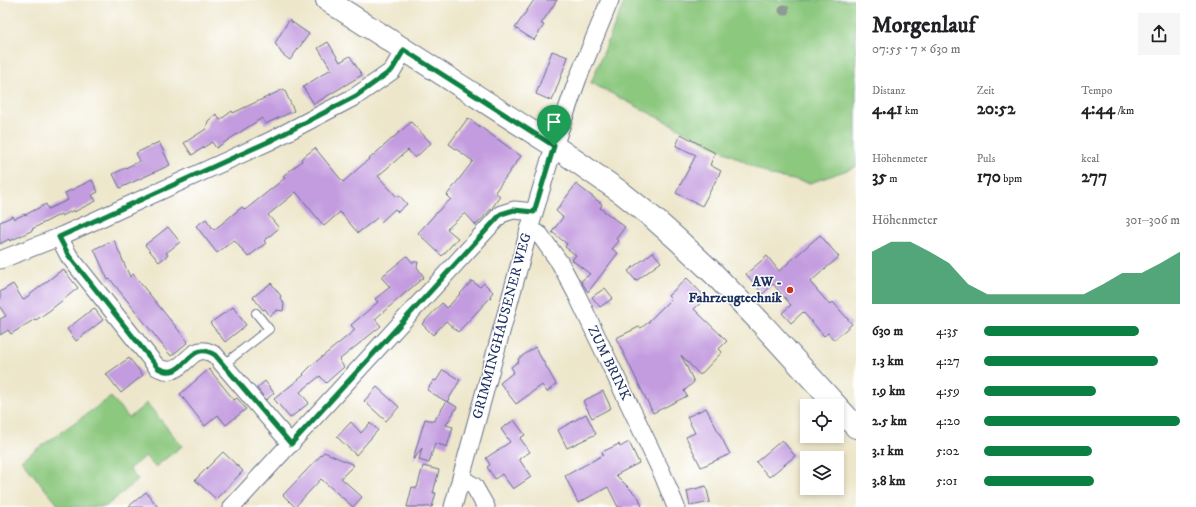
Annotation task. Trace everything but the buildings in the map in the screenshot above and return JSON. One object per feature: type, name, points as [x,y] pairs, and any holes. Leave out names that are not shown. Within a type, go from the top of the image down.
[{"type":"main road","points":[[326,0],[554,146],[622,193],[678,240],[763,325],[856,427]]},
{"type":"street","name":"GRIMMINGHAUSENER WEG","points":[[453,507],[534,212],[554,146],[578,78],[610,0]]},
{"type":"street","points":[[0,260],[59,237],[270,141],[356,96],[392,70],[404,50]]},
{"type":"street","points":[[232,507],[501,214],[514,210],[534,212]]},
{"type":"street","name":"ZUM BRINK","points":[[529,230],[540,235],[560,262],[662,473],[676,507]]},
{"type":"street","points":[[59,237],[69,256],[158,368],[164,371],[173,371],[197,352],[205,350],[215,355],[291,444]]},
{"type":"street","points":[[460,478],[474,486],[486,507]]},
{"type":"lane","points":[[223,364],[269,329],[256,313]]},
{"type":"green space","points":[[625,0],[856,0],[856,167],[810,183],[772,176],[591,83]]},
{"type":"green space","points":[[111,397],[129,418],[147,403],[182,446],[155,467],[145,456],[129,469],[138,480],[105,507],[60,507],[21,460]]},
{"type":"place","name":"AW - Fahrzeugtechnik","points":[[790,290]]},
{"type":"route","points":[[404,50],[554,146],[534,212],[514,210],[501,214],[291,444],[215,355],[205,350],[197,352],[173,371],[164,371],[158,368],[69,256],[59,237],[270,141],[356,96],[392,70],[404,50]]}]
